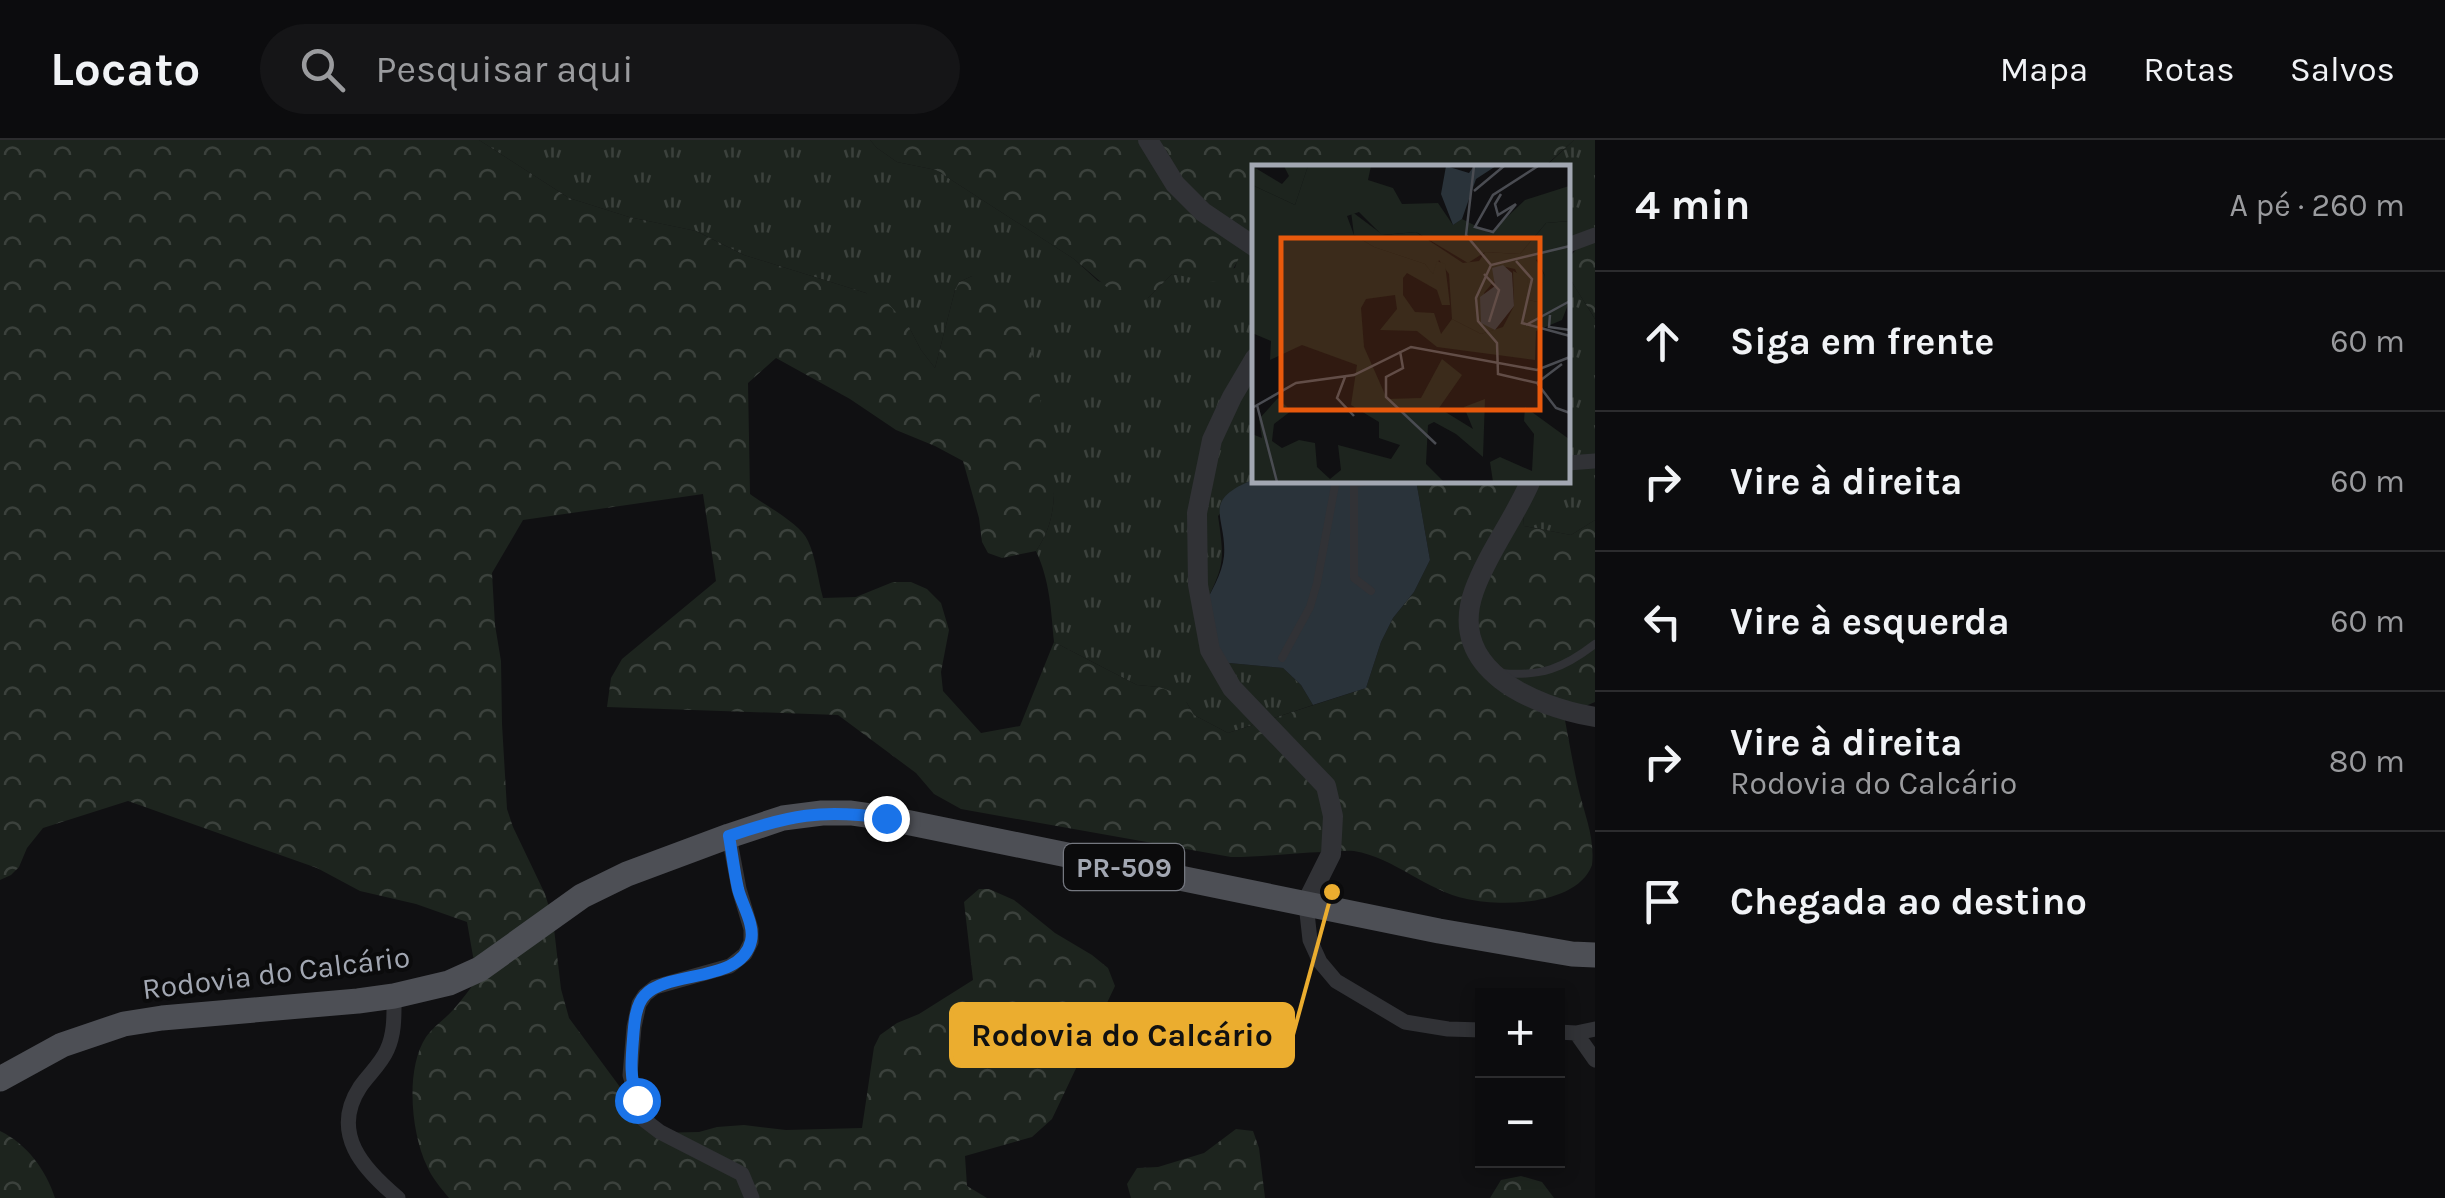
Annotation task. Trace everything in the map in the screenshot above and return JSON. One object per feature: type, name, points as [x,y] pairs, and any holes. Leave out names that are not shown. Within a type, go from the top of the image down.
[{"type":"main road","name":"Rodovia do Calcário","points":[[0,1079],[62,1046],[124,1024],[394,996],[449,983],[480,969],[582,896],[627,874],[783,818],[822,813],[886,818],[1520,946],[1595,955]]},
{"type":"street","points":[[1148,140],[1175,184],[1204,212],[1252,245]]},
{"type":"street","points":[[1570,244],[1595,234]]},
{"type":"street","points":[[1252,366],[1232,396],[1212,440],[1197,513],[1198,586],[1210,650],[1232,688],[1326,786],[1332,816],[1331,854],[1306,904],[1310,940],[1320,962],[1336,980],[1405,1022],[1448,1030],[1475,1030]]},
{"type":"street","points":[[1570,463],[1595,461]]},
{"type":"street","points":[[1531,482],[1473,594],[1468,621],[1472,644],[1491,672],[1523,694],[1595,717]]},
{"type":"street","points":[[729,836],[751,942],[745,954],[730,966],[655,988],[644,995],[634,1027],[630,1075],[642,1119],[742,1174],[752,1198]]},
{"type":"street","points":[[394,996],[393,1033],[386,1052],[349,1107],[346,1126],[354,1148],[376,1180],[398,1198]]},
{"type":"street","points":[[1565,1032],[1595,1029]]},
{"type":"street","points":[[1576,1033],[1595,1060]]},
{"type":"lane","points":[[1282,658],[1310,607],[1336,482]]},
{"type":"lane","points":[[1355,482],[1354,578],[1371,591]]},
{"type":"lane","points":[[1491,672],[1526,676],[1554,670],[1595,644]]},
{"type":"green space","points":[[0,140],[479,140],[569,198],[629,217],[696,231],[744,255],[887,302],[909,327],[935,368],[959,282],[972,276],[984,280],[1023,331],[1035,362],[1054,495],[1049,524],[1036,551],[1002,558],[988,553],[963,461],[896,430],[776,358],[748,383],[750,494],[804,535],[823,598],[856,597],[893,582],[911,582],[927,589],[941,603],[949,630],[941,672],[943,691],[981,733],[1020,726],[1054,642],[1137,685],[1176,693],[1194,715],[1228,733],[1366,688],[1393,618],[1414,592],[1430,560],[1416,482],[1521,482],[1524,526],[1571,535],[1595,520],[1595,702],[1564,715],[1591,836],[1592,865],[1584,878],[1555,895],[1500,903],[1452,895],[1383,860],[1354,851],[1231,857],[961,809],[934,794],[916,773],[838,715],[607,707],[611,678],[622,659],[716,581],[703,494],[523,520],[492,573],[501,661],[507,809],[553,920],[561,989],[569,1018],[654,1133],[744,1125],[786,1130],[862,1128],[874,1047],[880,1035],[973,980],[964,902],[979,889],[989,889],[1014,900],[1055,933],[1092,955],[1108,968],[1115,986],[1052,1119],[1032,1137],[965,1156],[967,1186],[987,1198],[449,1198],[431,1175],[422,1152],[414,1119],[413,1083],[419,1050],[426,1037],[477,979],[467,922],[416,904],[360,891],[317,868],[128,801],[43,828],[27,848],[19,867],[0,880]]},
{"type":"green space","points":[[479,140],[870,140],[897,162],[936,170],[1074,259],[1098,281],[1148,298],[1172,274],[1190,276],[1235,268],[1252,229],[1252,480],[1218,516],[1221,564],[1203,608],[1229,663],[1283,668],[1301,685],[1313,705],[1228,733],[1194,715],[1187,703],[1159,687],[1137,685],[1054,642],[1047,585],[1036,551],[1049,524],[1054,495],[972,276],[959,282],[955,290],[935,368],[909,327],[866,293],[744,255],[696,231],[629,217],[569,198]]},
{"type":"green space","points":[[870,140],[1574,140],[1546,165],[1252,165],[1252,229],[1230,274],[1214,281],[1172,274],[1148,298],[1131,300],[1116,295],[1074,259],[936,170],[897,162]]},
{"type":"green space","points":[[1574,140],[1595,140],[1595,236],[1570,254],[1570,165],[1547,165]]},
{"type":"green space","points":[[1595,236],[1595,319],[1570,276],[1570,260],[1580,246]]},
{"type":"green space","points":[[1570,279],[1595,319],[1595,520],[1571,535],[1524,526],[1521,482],[1570,482]]},
{"type":"green space","points":[[1236,1129],[1253,1131],[1265,1198],[1131,1198],[1127,1184],[1137,1168],[1158,1167],[1204,1153]]},
{"type":"green space","points":[[0,1131],[34,1159],[55,1198],[0,1198]]},
{"type":"green space","points":[[1521,1176],[1542,1182],[1554,1198],[1490,1198],[1501,1180]]},
{"type":"shaded area","points":[[1252,480],[1416,482],[1430,560],[1381,642],[1366,688],[1313,705],[1301,685],[1283,668],[1229,663],[1213,655],[1203,608],[1223,563],[1221,502]]},
{"type":"place","name":"Rodovia do Calcário","points":[[1332,892]]},
{"type":"route","points":[[637,1100],[630,1075],[634,1027],[644,995],[655,988],[730,966],[745,954],[751,942],[729,836],[801,815],[851,813],[886,818]]}]
